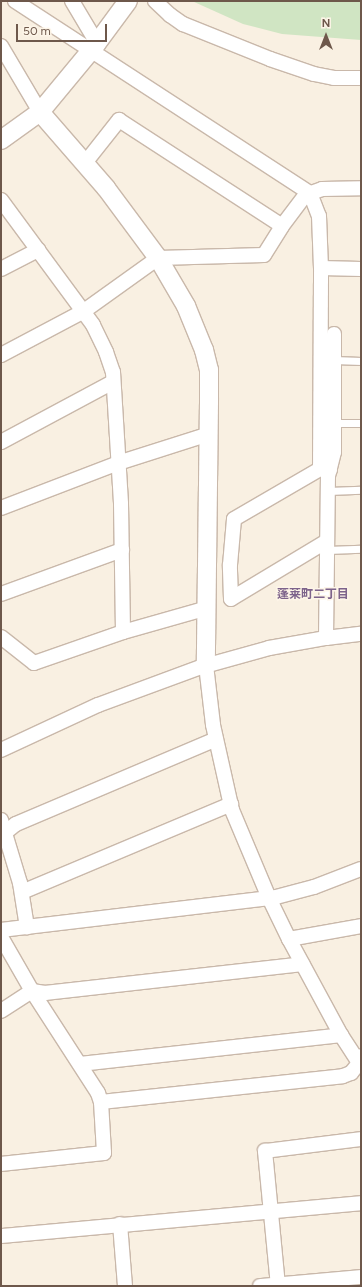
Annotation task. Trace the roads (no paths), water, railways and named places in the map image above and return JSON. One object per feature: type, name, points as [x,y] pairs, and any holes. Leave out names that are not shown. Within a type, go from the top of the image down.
[{"type":"street","points":[[15,1],[94,46],[310,194],[319,216],[321,268],[325,469],[328,490],[326,638]]},
{"type":"street","points":[[72,1],[94,46]]},
{"type":"street","points":[[1,140],[40,112],[94,46],[128,1]]},
{"type":"street","points":[[155,1],[170,15],[183,24],[270,59],[314,74],[334,78],[361,78]]},
{"type":"street","points":[[1,46],[40,112],[106,188],[158,258],[186,306],[204,350],[209,370],[206,665],[216,739],[231,804],[269,898],[302,964],[341,1035],[360,1060],[351,1073],[343,1076],[101,1102]]},
{"type":"street","points":[[85,163],[119,120],[282,226]]},
{"type":"street","points":[[1,354],[84,311],[158,258],[264,255],[282,226],[305,195],[322,189],[361,188]]},
{"type":"street","points":[[1,200],[84,311],[93,325],[106,352],[113,372],[122,550],[123,632]]},
{"type":"street","points":[[1,269],[38,250]]},
{"type":"street","points":[[321,268],[361,270]]},
{"type":"street","points":[[327,546],[231,599],[230,565],[234,519],[325,469],[334,452],[334,334]]},
{"type":"street","points":[[1,442],[113,382]]},
{"type":"street","points":[[1,508],[118,463],[209,434]]},
{"type":"street","points":[[1,594],[122,550]]},
{"type":"street","points":[[1,637],[34,663],[123,632],[207,608]]},
{"type":"street","points":[[1,750],[98,704],[154,682],[206,665],[244,654],[326,638],[361,634]]},
{"type":"street","points":[[27,927],[22,892],[2,829],[216,739]]},
{"type":"street","points":[[22,892],[231,804]]},
{"type":"street","points":[[1,930],[269,898],[314,887],[361,868]]},
{"type":"street","points":[[289,939],[361,926]]},
{"type":"street","points":[[1,937],[32,991],[98,1092],[101,1102],[104,1153],[1,1164]]},
{"type":"street","points":[[1,1011],[32,991],[45,993],[302,964]]},
{"type":"street","points":[[80,1064],[341,1035]]},
{"type":"street","points":[[278,1285],[272,1210],[265,1151],[361,1139]]},
{"type":"street","points":[[1,1236],[361,1203]]},
{"type":"street","points":[[120,1224],[125,1286]]},
{"type":"street","points":[[260,1286],[361,1278]]},
{"type":"lane","points":[[334,360],[361,361]]},
{"type":"lane","points":[[334,423],[361,423]]},
{"type":"lane","points":[[328,490],[361,490]]},
{"type":"lane","points":[[327,546],[361,550]]},
{"type":"district","name":"蓬莱町二丁目","points":[[313,595]]}]
